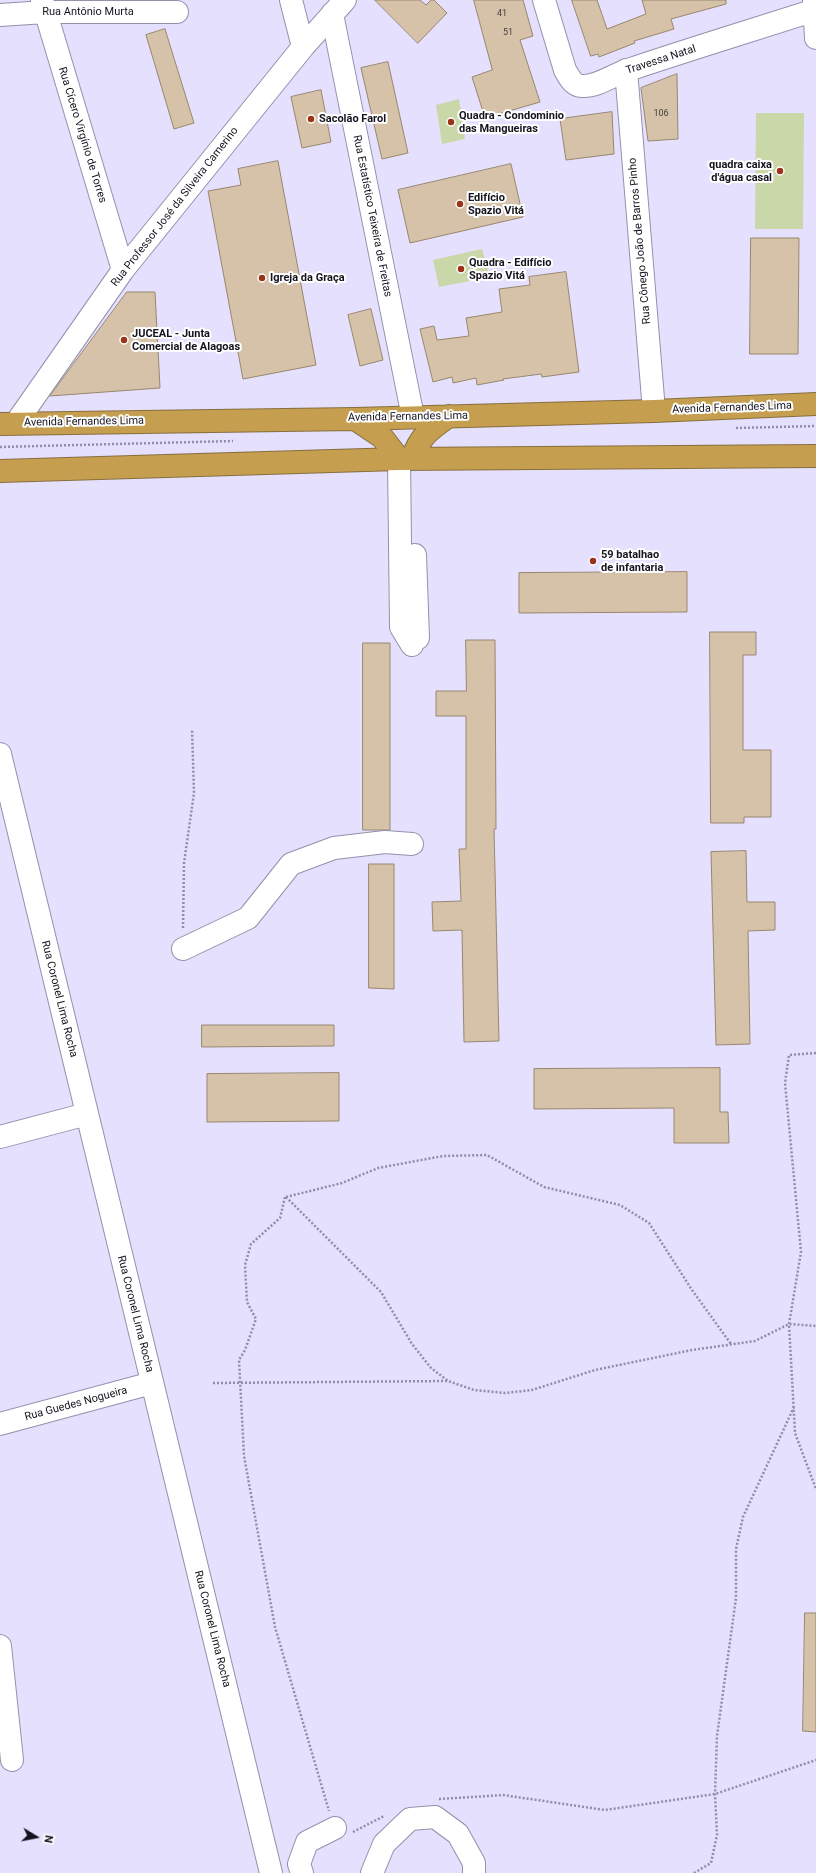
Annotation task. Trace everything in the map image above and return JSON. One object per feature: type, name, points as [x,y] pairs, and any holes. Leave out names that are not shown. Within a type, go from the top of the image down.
[{"type":"highway","name":"Avenida Fernandes Lima","points":[[8,424],[355,419],[654,411],[816,404]]},
{"type":"highway","points":[[405,459],[426,434],[449,416]]},
{"type":"highway","points":[[355,419],[382,437],[405,459]]},
{"type":"highway","points":[[0,471],[405,459],[816,456]]},
{"type":"street","points":[[291,0],[303,47]]},
{"type":"street","points":[[814,5],[816,38]]},
{"type":"street","name":"Travessa Natal","points":[[547,9],[565,70],[570,80],[576,85],[583,86],[594,84],[626,70],[814,5]]},
{"type":"street","name":"Rua Antônio Murta","points":[[0,15],[43,6],[177,12]]},
{"type":"street","name":"Rua Cícero Virgínio de Torres","points":[[43,6],[123,270]]},
{"type":"street","name":"Rua Professor José da Silveira Camerino","points":[[8,424],[123,270],[303,47],[338,7]]},
{"type":"street","name":"Rua Estatístico Teixeira de Freitas","points":[[338,7],[413,417]]},
{"type":"street","name":"Rua Cônego João de Barros Pinho","points":[[626,70],[654,411]]},
{"type":"street","points":[[405,459],[415,642]]},
{"type":"street","name":"Rua Coronel Lima Rocha","points":[[0,754],[7,811],[87,1114],[271,1873]]},
{"type":"street","points":[[183,949],[248,918],[291,864],[334,848],[385,842],[412,844]]},
{"type":"street","points":[[0,1137],[87,1114]]},
{"type":"street","name":"Rua Guedes Nogueira","points":[[0,1424],[152,1384]]},
{"type":"street","points":[[0,1646],[12,1760]]},
{"type":"street","points":[[372,1873],[384,1844],[410,1819],[435,1817],[458,1834],[474,1863],[474,1873]]},
{"type":"street","points":[[302,1873],[299,1864],[307,1842],[335,1828]]},
{"type":"path","points":[[183,949],[184,863],[194,793],[192,729]]},
{"type":"path","points":[[816,1053],[789,1054],[785,1083],[801,1252],[789,1324],[795,1433],[816,1489]]},
{"type":"path","points":[[285,1197],[342,1183],[378,1168],[443,1156],[487,1156],[544,1187],[620,1205],[649,1222],[692,1290],[731,1344]]},
{"type":"path","points":[[285,1197],[381,1292],[412,1344],[430,1368],[448,1381],[474,1390],[505,1393],[532,1390],[595,1370],[731,1344],[755,1341],[789,1324],[816,1326]]},
{"type":"path","points":[[285,1197],[280,1218],[251,1244],[245,1265],[247,1302],[256,1319],[245,1350],[239,1360],[244,1456],[275,1627],[322,1794],[338,1839],[385,1816]]},
{"type":"path","points":[[213,1383],[448,1381]]},
{"type":"path","points":[[694,1873],[711,1863],[717,1835],[715,1794],[717,1736],[736,1598],[736,1549],[740,1530],[743,1517],[794,1407]]},
{"type":"path","points":[[434,1799],[503,1795],[605,1810],[715,1794],[816,1760]]},
{"type":"green space","name":"Quadra - Condominio das Mangueiras","points":[[459,99],[465,139],[442,144],[436,105]]},
{"type":"green space","name":"quadra caixa d'água casal","points":[[756,113],[804,113],[803,229],[755,229]]},
{"type":"green space","name":"Quadra - Edifício Spazio Vitá","points":[[482,249],[490,277],[439,287],[433,260]]},
{"type":"building","points":[[375,0],[420,0],[426,5],[431,0],[434,0],[447,13],[418,43]]},
{"type":"building","points":[[474,0],[523,0],[533,36],[520,40],[540,102],[485,118],[472,77],[492,70]]},
{"type":"building","points":[[572,0],[597,0],[607,29],[646,14],[642,0],[726,0],[726,4],[671,19],[674,29],[634,41],[635,43],[599,57],[598,54],[591,56]]},
{"type":"building","points":[[165,29],[194,123],[174,129],[146,35]]},
{"type":"building","points":[[388,62],[408,153],[382,159],[361,68]]},
{"type":"building","points":[[677,74],[678,139],[648,141],[641,88]]},
{"type":"building","name":"Sacolão Farol","points":[[321,90],[331,142],[302,148],[291,97]]},
{"type":"building","points":[[612,112],[614,154],[566,160],[560,119]]},
{"type":"building","name":"Igreja da Graça","points":[[278,161],[316,365],[243,379],[208,191],[241,185],[238,169]]},
{"type":"building","name":"Edifício Spazio Vitá","points":[[511,164],[523,217],[410,243],[398,190]]},
{"type":"building","points":[[751,238],[799,238],[798,354],[750,354]]},
{"type":"building","points":[[566,272],[579,372],[542,377],[541,374],[503,379],[504,380],[477,385],[476,378],[453,383],[452,377],[433,382],[420,329],[434,326],[437,340],[469,336],[466,318],[502,312],[499,289],[530,285],[529,277]]},
{"type":"building","name":"JUCEAL - Junta Comercial de Alagoas","points":[[127,292],[155,292],[160,388],[50,396]]},
{"type":"building","points":[[371,309],[383,360],[360,366],[348,315]]},
{"type":"building","points":[[687,572],[687,612],[519,613],[519,573]]},
{"type":"building","points":[[710,632],[756,632],[756,655],[743,655],[743,750],[771,750],[771,817],[744,817],[744,823],[711,823]]},
{"type":"building","points":[[466,640],[495,640],[496,829],[494,829],[499,1041],[464,1042],[462,930],[433,931],[432,902],[461,901],[459,849],[466,849],[466,716],[436,716],[436,691],[466,691]]},
{"type":"building","points":[[363,643],[390,643],[390,830],[363,830]]},
{"type":"building","points":[[746,851],[747,902],[775,902],[775,930],[748,931],[750,1044],[716,1045],[711,852]]},
{"type":"building","points":[[369,864],[394,864],[394,989],[369,988]]},
{"type":"building","points":[[202,1025],[334,1025],[334,1046],[202,1047]]},
{"type":"building","points":[[720,1068],[720,1112],[728,1112],[729,1143],[674,1143],[674,1108],[534,1109],[534,1069]]},
{"type":"building","points":[[339,1073],[339,1121],[207,1122],[207,1074]]},
{"type":"building","points":[[805,1613],[816,1613],[816,1732],[803,1731]]},
{"type":"place","name":"Sacolão Farol","points":[[311,119]]},
{"type":"place","name":"Quadra - Condominio das Mangueiras","points":[[451,122]]},
{"type":"place","name":"quadra caixa d'água casal","points":[[780,171]]},
{"type":"place","name":"Edifício Spazio Vitá","points":[[460,204]]},
{"type":"place","name":"Quadra - Edifício Spazio Vitá","points":[[461,269]]},
{"type":"place","name":"Igreja da Graça","points":[[262,278]]},
{"type":"place","name":"JUCEAL - Junta Comercial de Alagoas","points":[[124,340]]},
{"type":"place","name":"59 batalhao de infantaria","points":[[593,561]]}]
